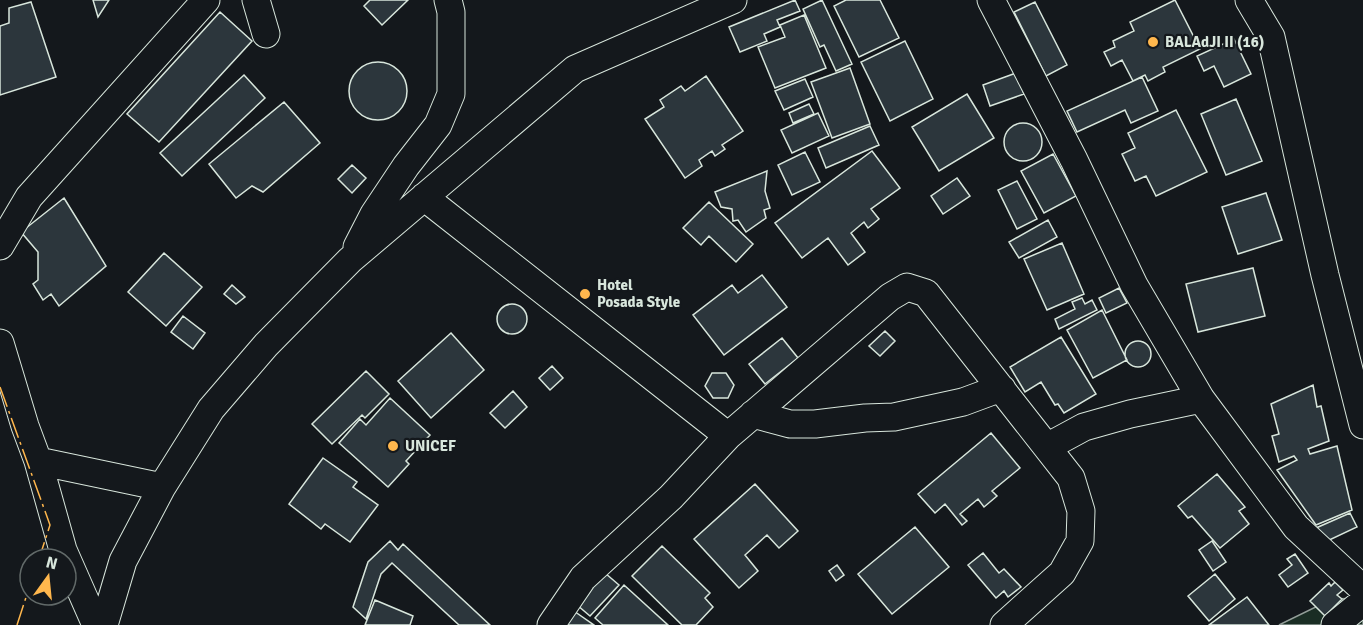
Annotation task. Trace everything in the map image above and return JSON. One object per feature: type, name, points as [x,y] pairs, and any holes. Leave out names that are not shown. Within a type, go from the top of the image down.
[{"type":"street","points":[[0,246],[29,197],[206,0]]},
{"type":"street","points":[[256,0],[266,34]]},
{"type":"street","points":[[350,260],[374,214],[438,124],[451,94],[451,12],[448,0]]},
{"type":"street","points":[[104,625],[123,561],[162,487],[211,409],[266,345],[350,260],[575,69],[733,0]]},
{"type":"street","points":[[991,0],[1074,160],[1134,285],[1201,399],[1296,527],[1363,589]]},
{"type":"street","points":[[1249,0],[1271,37],[1325,275],[1363,425]]},
{"type":"street","points":[[424,197],[728,436]]},
{"type":"street","points":[[551,625],[583,578],[671,497],[728,436],[890,297],[907,287],[926,293],[1002,389],[1071,478],[1081,511],[1080,541],[1062,573],[1004,625]]},
{"type":"street","points":[[0,343],[38,461],[63,550],[96,625]]},
{"type":"street","points":[[753,414],[790,424],[894,417],[963,402],[1002,389]]},
{"type":"street","points":[[1047,447],[1084,427],[1130,414],[1201,399]]},
{"type":"street","points":[[38,461],[162,487]]},
{"type":"street","points":[[1335,625],[1363,602]]},
{"type":"green space","points":[[1363,598],[1363,625],[1279,625],[1332,599]]},
{"type":"building","points":[[93,0],[109,0],[98,17]]},
{"type":"building","points":[[370,0],[408,0],[382,25],[364,6]]},
{"type":"building","points":[[795,0],[800,11],[777,20],[780,27],[764,34],[767,41],[740,52],[729,27]]},
{"type":"building","points":[[822,0],[852,64],[836,71],[824,45],[820,47],[803,9]]},
{"type":"building","points":[[846,0],[880,0],[899,38],[859,57],[834,6]]},
{"type":"building","points":[[1175,0],[1200,49],[1163,67],[1165,72],[1148,81],[1145,75],[1133,81],[1122,60],[1111,66],[1104,52],[1115,47],[1113,41],[1134,31],[1130,22]]},
{"type":"building","points":[[31,2],[56,77],[0,95],[0,26],[9,23],[9,8]]},
{"type":"building","points":[[1035,2],[1067,65],[1046,76],[1014,12]]},
{"type":"building","points":[[220,12],[252,41],[159,142],[127,114]]},
{"type":"building","points":[[804,15],[826,68],[775,88],[758,47],[785,37],[780,25]]},
{"type":"building","points":[[1234,39],[1251,74],[1224,87],[1214,66],[1204,71],[1197,56]]},
{"type":"building","points":[[905,41],[933,99],[890,121],[861,62]]},
{"type":"building","points":[[378,62],[389,64],[402,75],[407,91],[405,102],[394,115],[378,120],[367,118],[354,107],[349,91],[351,80],[362,67]]},
{"type":"building","points":[[850,68],[870,124],[832,138],[811,82]]},
{"type":"building","points":[[1016,73],[1024,94],[990,106],[983,85]]},
{"type":"building","points":[[244,75],[265,98],[182,176],[160,153]]},
{"type":"building","points":[[706,76],[743,131],[722,145],[725,149],[715,156],[712,151],[699,160],[702,166],[685,178],[645,119],[664,107],[660,100],[681,86],[685,91]]},
{"type":"building","points":[[1142,77],[1158,111],[1131,123],[1125,110],[1077,132],[1067,111]]},
{"type":"building","points":[[805,79],[813,97],[784,110],[775,91]]},
{"type":"building","points":[[967,94],[994,138],[939,171],[912,127]]},
{"type":"building","points":[[1236,99],[1262,161],[1226,175],[1201,114]]},
{"type":"building","points":[[284,102],[320,143],[263,192],[252,186],[236,198],[209,164]]},
{"type":"building","points":[[809,104],[814,114],[793,123],[789,113]]},
{"type":"building","points":[[1176,110],[1207,172],[1156,196],[1146,176],[1135,181],[1122,154],[1135,148],[1128,133]]},
{"type":"building","points":[[818,113],[829,136],[792,153],[781,130]]},
{"type":"building","points":[[1023,123],[1030,124],[1036,129],[1041,135],[1041,149],[1036,155],[1030,160],[1023,161],[1016,160],[1010,155],[1005,149],[1004,142],[1005,135],[1010,129],[1016,124]]},
{"type":"building","points":[[870,126],[879,145],[826,168],[818,148]]},
{"type":"building","points":[[872,151],[900,188],[871,209],[879,219],[868,228],[864,222],[851,233],[865,252],[848,265],[828,238],[802,258],[775,223]]},
{"type":"building","points":[[805,152],[820,182],[792,195],[778,165]]},
{"type":"building","points":[[1053,154],[1076,196],[1044,213],[1021,171]]},
{"type":"building","points":[[352,165],[366,178],[352,193],[338,179]]},
{"type":"building","points":[[767,171],[765,191],[770,208],[764,210],[766,218],[746,232],[738,220],[733,221],[732,209],[721,207],[715,192]]},
{"type":"building","points":[[957,178],[970,196],[943,214],[931,196]]},
{"type":"building","points":[[1017,181],[1037,219],[1017,229],[998,190]]},
{"type":"building","points":[[1266,193],[1282,240],[1238,254],[1222,207]]},
{"type":"building","points":[[64,198],[106,266],[59,306],[51,294],[43,300],[33,284],[38,280],[38,252],[21,232]]},
{"type":"building","points":[[709,202],[753,244],[736,262],[709,236],[701,245],[683,228]]},
{"type":"building","points":[[1048,220],[1057,237],[1019,258],[1009,242]]},
{"type":"building","points":[[1062,243],[1084,294],[1047,310],[1024,259]]},
{"type":"building","points":[[164,253],[202,287],[166,326],[128,292]]},
{"type":"building","points":[[1253,268],[1265,316],[1198,332],[1186,284]]},
{"type":"building","points":[[762,275],[787,307],[724,355],[693,315],[732,285],[738,293]]},
{"type":"building","points":[[232,285],[245,297],[236,304],[224,294]]},
{"type":"building","points":[[1119,288],[1127,303],[1106,313],[1099,298]]},
{"type":"building","points":[[1082,298],[1085,304],[1092,300],[1097,310],[1059,329],[1055,319],[1075,309],[1072,302]]},
{"type":"building","points":[[512,304],[522,309],[527,319],[522,329],[512,334],[502,329],[497,319],[502,309]]},
{"type":"building","points":[[1102,310],[1127,360],[1093,378],[1067,330]]},
{"type":"building","points":[[183,316],[205,333],[193,349],[171,332]]},
{"type":"building","points":[[885,331],[895,341],[880,356],[869,346]]},
{"type":"building","points":[[451,333],[484,370],[431,418],[398,381]]},
{"type":"building","points":[[1061,337],[1096,394],[1064,413],[1058,404],[1055,405],[1041,382],[1025,392],[1010,367]]},
{"type":"building","points":[[782,338],[798,358],[765,384],[749,364]]},
{"type":"building","points":[[1138,341],[1147,345],[1151,354],[1147,363],[1138,367],[1129,363],[1125,354],[1129,345]]},
{"type":"building","points":[[552,366],[563,378],[550,390],[539,378]]},
{"type":"building","points":[[366,371],[389,394],[365,418],[362,415],[332,444],[312,424]]},
{"type":"building","points":[[712,373],[726,373],[734,385],[728,398],[713,398],[705,386]]},
{"type":"building","points":[[1313,385],[1317,407],[1321,406],[1329,441],[1308,449],[1310,454],[1337,446],[1352,510],[1316,525],[1277,470],[1297,460],[1294,456],[1279,462],[1272,436],[1279,434],[1271,404]]},
{"type":"building","points":[[513,391],[527,407],[505,428],[490,413]]},
{"type":"building","points":[[390,398],[430,435],[406,461],[409,464],[388,487],[339,443],[360,419],[366,425]]},
{"type":"building","points":[[991,433],[1020,468],[992,491],[997,496],[984,507],[978,499],[960,514],[967,521],[962,525],[945,504],[935,513],[918,494]]},
{"type":"building","points":[[323,458],[357,482],[353,487],[378,505],[350,542],[325,524],[321,529],[289,504]]},
{"type":"building","points":[[1217,474],[1245,507],[1239,511],[1249,524],[1220,548],[1192,516],[1188,518],[1178,506]]},
{"type":"building","points":[[755,484],[798,531],[779,548],[767,535],[745,555],[758,571],[739,588],[694,539]]},
{"type":"building","points":[[1350,513],[1357,527],[1323,543],[1316,528]]},
{"type":"building","points":[[915,527],[949,567],[892,614],[858,574]]},
{"type":"building","points":[[390,541],[398,550],[403,544],[490,625],[459,625],[392,563],[381,574],[366,619],[353,607],[368,562]]},
{"type":"building","points":[[1212,541],[1226,562],[1213,571],[1199,550]]},
{"type":"building","points":[[662,546],[710,593],[705,598],[713,607],[696,625],[682,625],[632,576]]},
{"type":"building","points":[[983,553],[999,573],[1004,569],[1021,587],[1008,597],[1004,591],[996,598],[968,565]]},
{"type":"building","points":[[1295,554],[1308,573],[1288,587],[1279,575],[1292,565],[1287,559]]},
{"type":"building","points":[[837,565],[844,575],[836,581],[829,571]]},
{"type":"building","points":[[605,573],[619,585],[590,616],[577,605]]},
{"type":"building","points":[[1215,574],[1235,599],[1209,621],[1188,596]]},
{"type":"building","points":[[1335,582],[1343,590],[1337,595],[1342,599],[1325,616],[1310,601],[1329,583],[1331,586]]},
{"type":"building","points":[[624,585],[668,625],[603,625],[595,618]]},
{"type":"building","points":[[1247,597],[1269,625],[1209,625]]},
{"type":"building","points":[[375,600],[413,616],[410,625],[365,625]]},
{"type":"building","points":[[571,609],[594,625],[561,625]]},
{"type":"power","points":[[0,387],[50,525],[43,547]]},
{"type":"power","points":[[17,625],[23,607]]},
{"type":"place","name":"BALAdJI II (16)","points":[[1153,42]]},
{"type":"place","name":"Hotel Posada Style","points":[[585,294]]},
{"type":"place","name":"UNICEF","points":[[393,446]]}]
